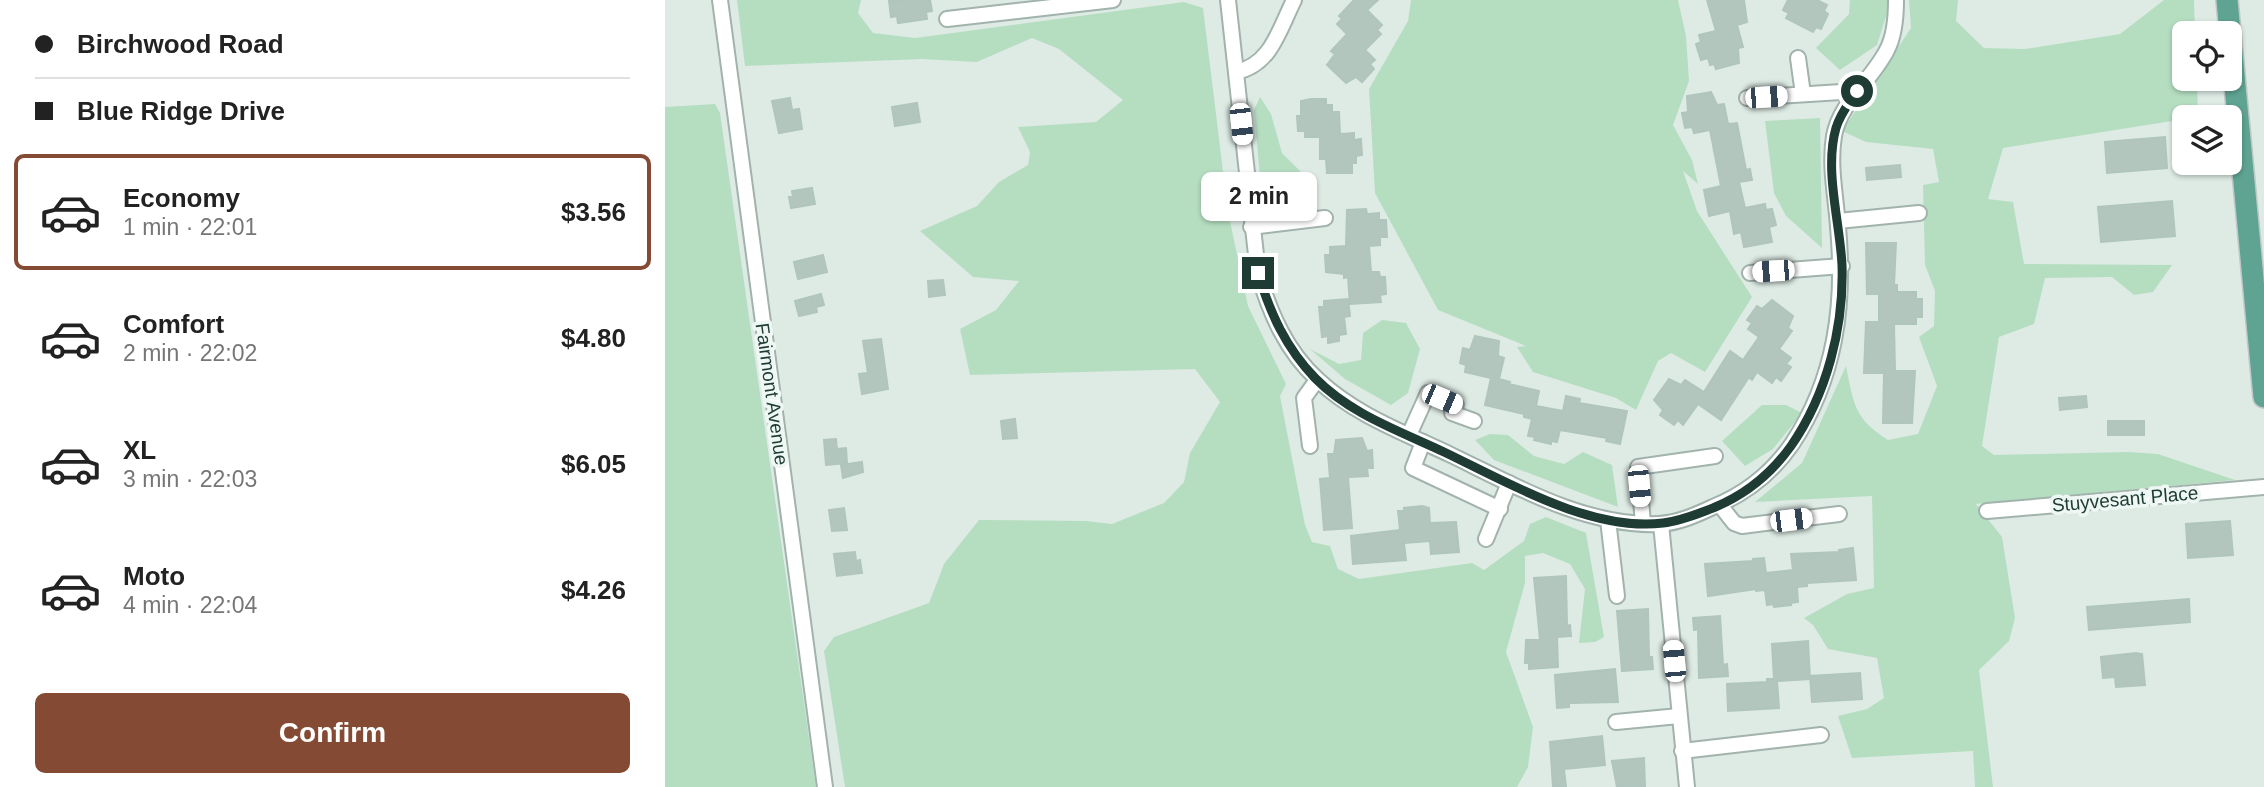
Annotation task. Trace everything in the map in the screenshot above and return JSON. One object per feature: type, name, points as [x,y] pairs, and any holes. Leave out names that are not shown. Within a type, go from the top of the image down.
[{"type":"main road","points":[[2227,0],[2264,397]]},
{"type":"street","name":"Fairmont Avenue","points":[[719,0],[825,787]]},
{"type":"street","points":[[947,19],[1113,0]]},
{"type":"street","points":[[1228,0],[1258,273],[1270,314],[1292,351],[1317,380],[1345,402],[1509,483],[1608,520],[1661,524],[1679,521],[1720,505],[1769,474],[1810,415],[1834,350],[1840,308],[1842,266],[1833,169],[1834,138],[1843,112],[1888,48],[1894,26],[1896,0]]},
{"type":"street","points":[[1236,72],[1251,69],[1268,53],[1294,0]]},
{"type":"street","points":[[1798,58],[1803,94]]},
{"type":"street","points":[[1747,98],[1857,91]]},
{"type":"street","points":[[1838,221],[1919,213]]},
{"type":"street","points":[[1251,227],[1325,218]]},
{"type":"street","points":[[1751,273],[1842,266]]},
{"type":"street","points":[[1310,446],[1304,398],[1317,380]]},
{"type":"street","points":[[1409,435],[1428,393],[1457,405],[1452,413],[1474,421]]},
{"type":"street","points":[[1423,442],[1413,468],[1500,509]]},
{"type":"street","points":[[1643,523],[1637,467],[1715,456]]},
{"type":"street","points":[[1486,539],[1509,483]]},
{"type":"street","name":"Stuyvesant Place","points":[[1987,511],[2264,487]]},
{"type":"street","points":[[1720,505],[1734,523],[1742,526],[1839,514]]},
{"type":"street","points":[[1608,520],[1617,596]]},
{"type":"street","points":[[1661,524],[1687,787]]},
{"type":"street","points":[[1616,722],[1679,716]]},
{"type":"street","points":[[1682,751],[1821,735]]},
{"type":"green space","points":[[737,0],[861,0],[858,13],[873,33],[915,38],[1184,2],[1203,8],[1228,212],[1248,306],[1286,384],[1280,396],[1305,525],[1312,542],[1330,546],[1338,569],[1359,579],[1472,563],[1484,570],[1524,541],[1530,524],[1546,517],[1586,533],[1604,637],[1595,642],[1579,643],[1585,589],[1570,564],[1543,553],[1525,556],[1525,583],[1506,652],[1533,727],[1528,767],[1517,787],[845,787],[824,651],[834,637],[929,603],[944,564],[979,520],[1086,521],[1112,524],[1164,503],[1184,482],[1190,453],[1220,402],[1195,369],[970,375],[960,329],[996,310],[1019,281],[973,277],[920,231],[977,206],[999,182],[1028,165],[1030,152],[1018,127],[1096,122],[1123,100],[1059,49],[1032,38],[977,62],[922,59],[745,66]]},
{"type":"green space","points":[[1411,0],[1678,0],[1686,36],[1689,81],[1673,125],[1692,160],[1698,184],[1683,171],[1697,211],[1752,297],[1705,372],[1671,353],[1658,361],[1636,410],[1616,398],[1533,372],[1517,347],[1526,346],[1438,310],[1375,193],[1369,89],[1408,21]]},
{"type":"green space","points":[[1850,0],[1887,0],[1888,10],[1877,45],[1840,70],[1816,48],[1849,14]]},
{"type":"green space","points":[[1909,0],[1958,0],[1956,21],[1984,48],[2025,49],[2120,34],[2164,0],[2194,0],[2195,21],[2172,21],[2172,91],[2197,91],[2198,105],[2172,105],[2172,121],[2003,148],[1988,199],[2013,202],[2024,264],[2172,265],[2153,292],[2134,295],[2112,277],[2045,278],[2034,324],[1999,337],[1982,446],[1994,455],[2128,452],[2158,454],[2235,480],[1976,504],[2002,537],[2015,618],[2009,641],[1979,670],[1993,787],[1975,787],[1973,751],[1852,758],[1838,716],[1867,709],[1884,698],[1877,658],[1828,649],[1813,625],[1804,618],[1847,594],[1874,588],[1872,496],[1755,502],[1802,463],[1846,366],[1857,409],[1868,425],[1888,440],[1918,434],[1937,386],[1919,337],[1934,326],[1935,291],[1925,265],[1923,185],[1939,182],[1933,149],[1866,142],[1842,131],[1911,28]]},
{"type":"green space","points":[[1260,97],[1271,114],[1282,153],[1302,173],[1315,199],[1263,211],[1254,110]]},
{"type":"green space","points":[[715,104],[720,113],[816,787],[665,787],[665,107]]},
{"type":"green space","points":[[1820,118],[1822,248],[1786,216],[1774,193],[1765,121]]},
{"type":"green space","points":[[1382,320],[1406,323],[1420,349],[1408,393],[1391,405],[1345,379],[1310,349],[1339,364],[1361,360],[1363,333]]},
{"type":"green space","points":[[1762,405],[1786,405],[1802,413],[1773,449],[1745,466],[1722,441]]},
{"type":"green space","points":[[1490,434],[1508,435],[1534,456],[1564,464],[1583,452],[1612,465],[1618,507],[1494,460],[1475,440]]},
{"type":"building","points":[[930,0],[932,11],[926,12],[927,19],[898,23],[897,16],[891,17],[889,1]]},
{"type":"building","points":[[1354,0],[1378,0],[1367,10],[1382,25],[1377,30],[1381,34],[1365,50],[1375,60],[1370,64],[1374,69],[1362,82],[1356,77],[1346,83],[1327,65],[1335,54],[1331,51],[1347,34],[1337,24],[1342,19],[1339,16]]},
{"type":"building","points":[[1707,0],[1744,0],[1747,22],[1737,25],[1743,47],[1738,48],[1739,63],[1716,69],[1714,64],[1710,65],[1708,58],[1701,60],[1696,44],[1701,42],[1699,35],[1716,31]]},
{"type":"building","points":[[1788,0],[1817,0],[1827,5],[1824,11],[1828,14],[1821,29],[1816,27],[1813,32],[1786,18],[1789,13],[1783,10]]},
{"type":"building","points":[[1711,92],[1717,105],[1724,104],[1728,124],[1737,123],[1746,170],[1750,169],[1752,180],[1739,182],[1745,208],[1765,204],[1766,210],[1772,209],[1776,225],[1769,227],[1772,242],[1744,247],[1741,232],[1734,234],[1730,211],[1709,216],[1704,190],[1721,186],[1710,130],[1694,133],[1692,127],[1685,128],[1682,113],[1688,112],[1687,96]]},
{"type":"building","points":[[790,98],[792,110],[799,109],[802,129],[779,133],[772,101]]},
{"type":"building","points":[[1326,99],[1326,105],[1332,105],[1332,112],[1339,112],[1340,134],[1354,133],[1354,140],[1361,139],[1362,155],[1356,156],[1356,163],[1352,163],[1352,173],[1327,173],[1326,159],[1320,159],[1320,137],[1305,137],[1305,131],[1298,131],[1297,116],[1301,116],[1301,101]]},
{"type":"building","points":[[917,103],[920,122],[895,126],[892,107]]},
{"type":"building","points":[[2165,137],[2167,168],[2107,173],[2105,142]]},
{"type":"building","points":[[1900,165],[1901,177],[1867,180],[1866,168]]},
{"type":"building","points":[[812,188],[815,204],[791,208],[789,197],[793,197],[792,191]]},
{"type":"building","points":[[2172,201],[2175,236],[2101,242],[2098,207]]},
{"type":"building","points":[[1366,209],[1367,214],[1379,213],[1379,220],[1386,220],[1387,237],[1380,237],[1380,245],[1369,246],[1371,272],[1379,272],[1380,277],[1385,277],[1386,294],[1380,295],[1381,302],[1350,304],[1348,277],[1326,272],[1325,255],[1330,255],[1330,247],[1346,246],[1347,210]]},
{"type":"building","points":[[1866,243],[1896,243],[1894,285],[1897,285],[1897,292],[1916,292],[1916,299],[1922,299],[1922,317],[1916,317],[1916,324],[1894,324],[1895,371],[1915,371],[1912,423],[1883,423],[1884,373],[1864,373],[1866,322],[1879,322],[1879,294],[1867,294]]},
{"type":"building","points":[[823,255],[827,272],[798,279],[794,262]]},
{"type":"building","points":[[943,280],[945,295],[929,297],[928,281]]},
{"type":"building","points":[[821,294],[824,305],[816,307],[817,312],[799,316],[795,301]]},
{"type":"building","points":[[1348,299],[1350,316],[1344,317],[1346,334],[1339,335],[1339,341],[1328,343],[1328,336],[1322,337],[1319,307],[1324,307],[1324,301]]},
{"type":"building","points":[[1772,300],[1793,316],[1788,328],[1792,331],[1779,349],[1791,358],[1786,364],[1791,367],[1781,381],[1776,377],[1772,383],[1757,372],[1752,380],[1749,377],[1721,420],[1698,404],[1683,425],[1678,420],[1674,425],[1660,415],[1663,410],[1654,400],[1669,379],[1681,385],[1685,380],[1704,392],[1730,351],[1743,360],[1759,337],[1748,329],[1752,323],[1747,320],[1757,306],[1762,309]]},
{"type":"building","points":[[1475,336],[1499,341],[1498,356],[1504,358],[1499,379],[1539,391],[1536,406],[1563,411],[1566,396],[1580,399],[1579,403],[1627,411],[1620,444],[1606,441],[1607,438],[1560,430],[1557,442],[1551,441],[1551,444],[1534,440],[1535,437],[1528,436],[1532,419],[1524,417],[1524,414],[1485,405],[1491,378],[1465,372],[1466,365],[1460,363],[1463,348],[1470,350]]},
{"type":"building","points":[[881,339],[888,389],[862,394],[859,374],[868,373],[863,341]]},
{"type":"building","points":[[2086,396],[2087,407],[2060,410],[2059,398]]},
{"type":"building","points":[[1015,419],[1017,438],[1003,439],[1001,421]]},
{"type":"building","points":[[2108,421],[2144,421],[2144,435],[2108,435]]},
{"type":"building","points":[[1362,438],[1367,451],[1372,450],[1373,468],[1367,468],[1368,476],[1348,477],[1352,528],[1324,530],[1320,479],[1330,478],[1328,454],[1334,454],[1336,440]]},
{"type":"building","points":[[836,439],[837,449],[846,448],[847,463],[826,465],[824,440]]},
{"type":"building","points":[[862,462],[863,472],[843,478],[841,465]]},
{"type":"building","points":[[1422,506],[1429,508],[1430,523],[1456,522],[1459,552],[1431,554],[1430,541],[1404,543],[1406,560],[1353,564],[1351,536],[1400,530],[1398,511]]},
{"type":"building","points":[[844,508],[847,530],[832,531],[829,510]]},
{"type":"building","points":[[2230,521],[2233,555],[2188,558],[2186,524]]},
{"type":"building","points":[[1853,548],[1856,580],[1807,583],[1807,586],[1797,587],[1798,602],[1791,605],[1767,605],[1765,590],[1756,589],[1708,596],[1705,564],[1764,558],[1766,573],[1793,570],[1791,554],[1840,552],[1839,550]]},
{"type":"building","points":[[855,552],[856,561],[860,560],[862,573],[837,576],[834,554]]},
{"type":"building","points":[[1566,576],[1567,626],[1570,625],[1571,636],[1557,637],[1558,667],[1529,669],[1529,663],[1525,663],[1526,640],[1540,640],[1534,578]]},
{"type":"building","points":[[2189,599],[2190,622],[2089,630],[2087,607]]},
{"type":"building","points":[[1648,609],[1649,657],[1652,657],[1653,669],[1622,671],[1617,611]]},
{"type":"building","points":[[1720,616],[1723,665],[1727,664],[1728,676],[1699,678],[1698,629],[1694,630],[1693,618]]},
{"type":"building","points":[[1808,641],[1810,679],[1777,681],[1779,708],[1728,711],[1727,684],[1767,682],[1767,679],[1774,679],[1772,644]]},
{"type":"building","points":[[2142,654],[2145,685],[2116,687],[2115,677],[2103,678],[2101,657]]},
{"type":"building","points":[[1615,669],[1618,702],[1569,703],[1569,707],[1557,708],[1555,675]]},
{"type":"building","points":[[1860,673],[1862,699],[1812,702],[1810,676]]},
{"type":"building","points":[[1602,736],[1605,765],[1564,769],[1566,787],[1553,787],[1550,742]]},
{"type":"building","points":[[1644,758],[1645,787],[1617,787],[1612,761]]},
{"type":"route","points":[[1258,273],[1270,314],[1292,351],[1317,380],[1345,402],[1381,423],[1509,483],[1579,511],[1608,520],[1627,522],[1661,524],[1679,521],[1720,505],[1769,474],[1810,415],[1834,350],[1840,308],[1842,266],[1833,169],[1834,138],[1836,126],[1857,91]]}]
